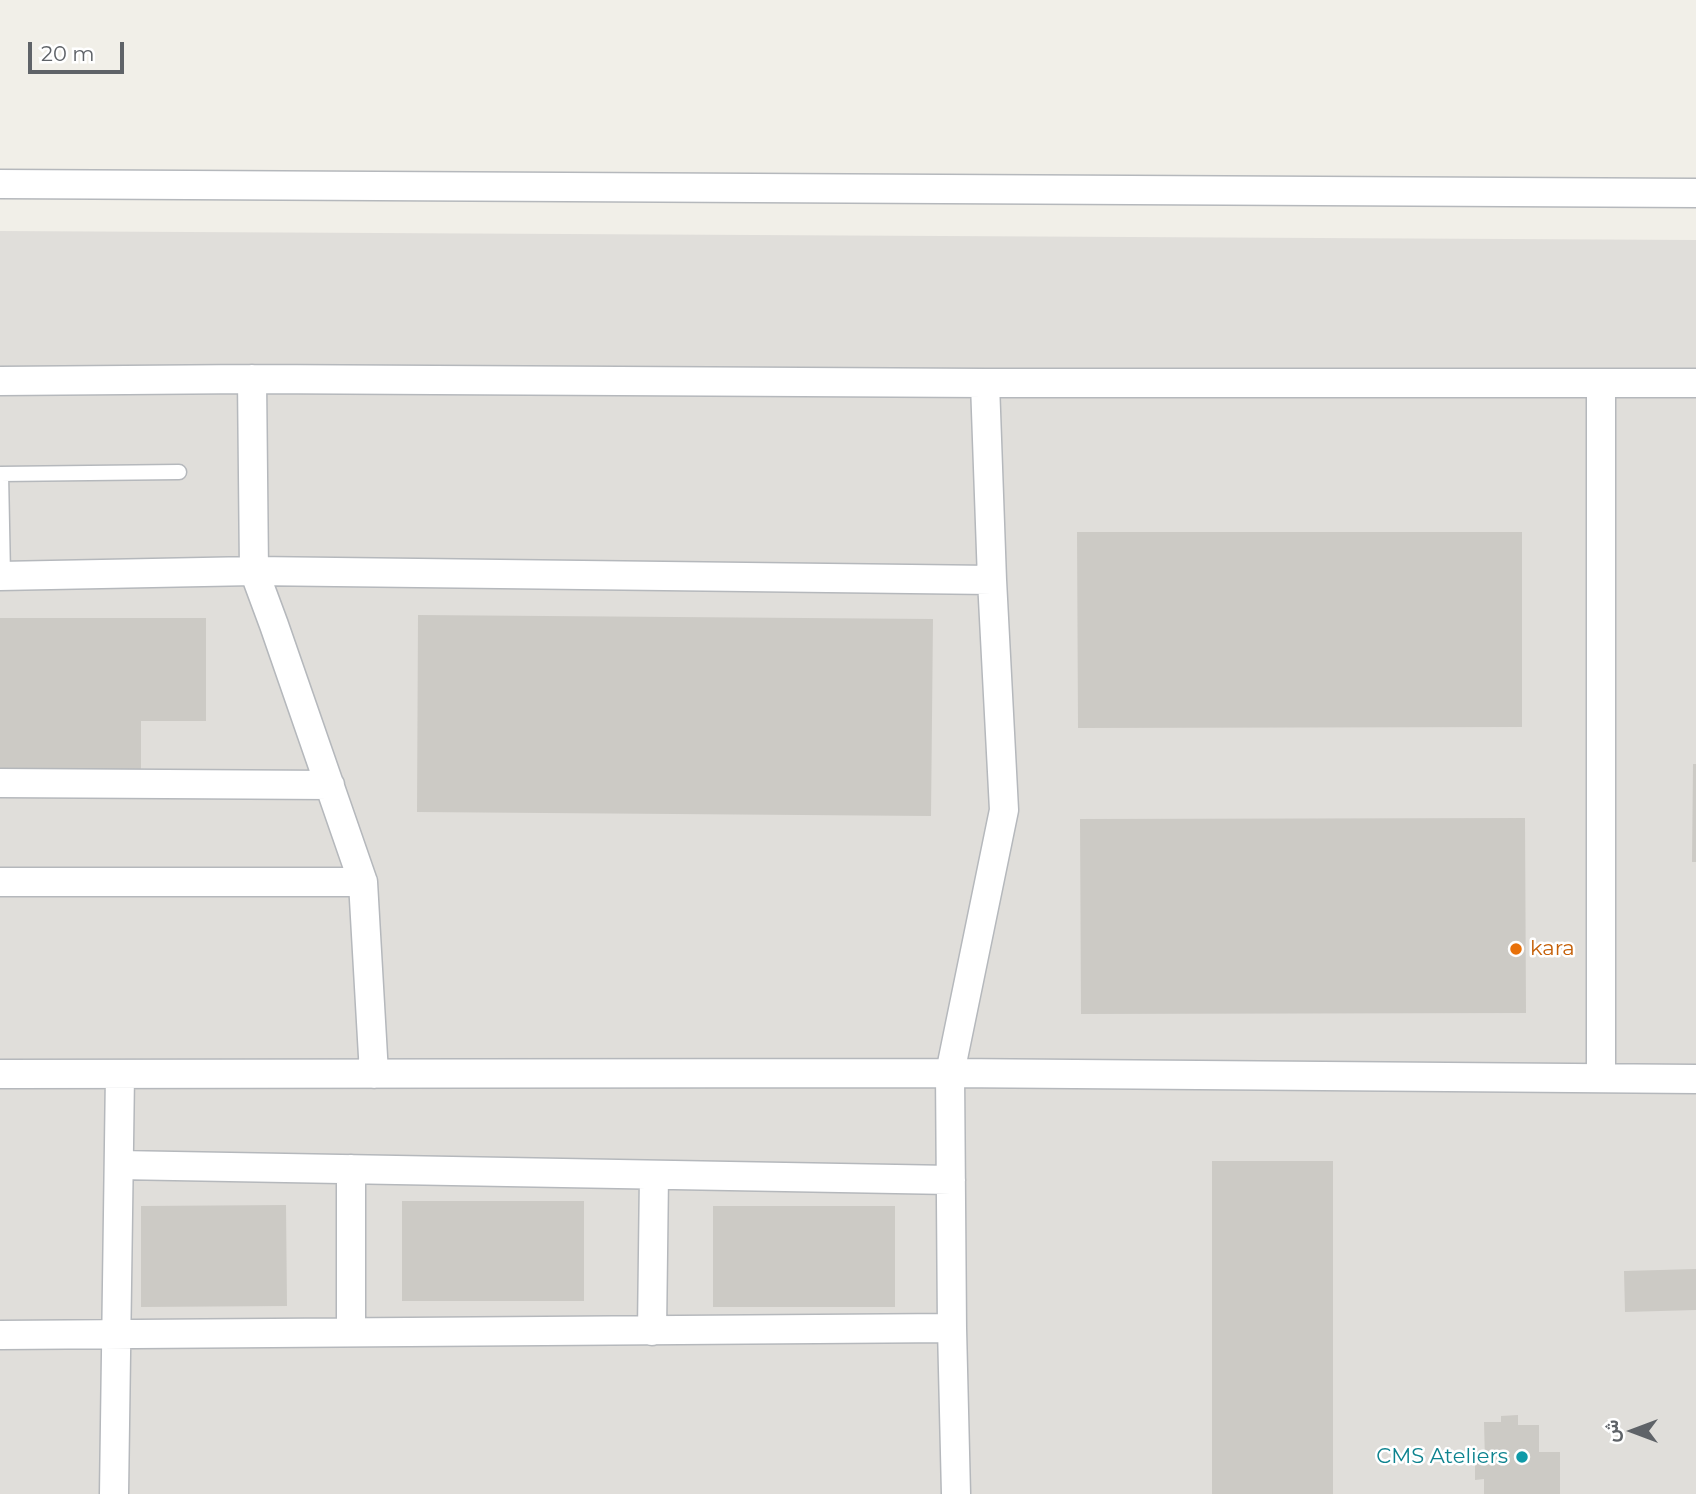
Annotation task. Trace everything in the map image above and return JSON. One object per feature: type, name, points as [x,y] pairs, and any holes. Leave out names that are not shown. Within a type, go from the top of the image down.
[{"type":"street","points":[[0,184],[1696,193]]},
{"type":"street","points":[[252,379],[254,570],[363,882],[374,1074]]},
{"type":"street","points":[[0,381],[252,379],[1696,383]]},
{"type":"street","points":[[956,1494],[950,1073],[1004,810],[985,383]]},
{"type":"street","points":[[1601,384],[1601,1077]]},
{"type":"street","points":[[2,576],[254,570],[992,580]]},
{"type":"street","points":[[0,783],[330,785]]},
{"type":"street","points":[[0,882],[363,882]]},
{"type":"street","points":[[0,1074],[950,1073],[1696,1079]]},
{"type":"street","points":[[114,1494],[120,1074]]},
{"type":"street","points":[[119,1165],[951,1180]]},
{"type":"street","points":[[351,1169],[351,1332]]},
{"type":"street","points":[[652,1331],[654,1175]]},
{"type":"street","points":[[0,1335],[952,1328]]},
{"type":"lane","points":[[2,576],[0,474],[180,472]]},
{"type":"shaded area","points":[[0,231],[1696,240],[1696,1494],[0,1494]]},
{"type":"building","points":[[1077,532],[1522,532],[1522,727],[1078,728]]},
{"type":"building","points":[[418,615],[933,619],[931,816],[417,812]]},
{"type":"building","points":[[0,618],[206,618],[206,721],[141,721],[141,773],[0,773]]},
{"type":"building","points":[[1693,764],[1696,764],[1696,862],[1692,862]]},
{"type":"building","points":[[1525,818],[1526,1013],[1081,1014],[1080,819]]},
{"type":"building","points":[[1212,1161],[1333,1161],[1333,1494],[1212,1494]]},
{"type":"building","points":[[402,1201],[584,1201],[584,1301],[402,1301]]},
{"type":"building","points":[[286,1205],[287,1306],[141,1307],[141,1206]]},
{"type":"building","points":[[713,1206],[895,1206],[895,1307],[713,1307]]},
{"type":"building","points":[[1696,1269],[1696,1310],[1625,1312],[1624,1271]]},
{"type":"building","name":"CMS Ateliers","points":[[1518,1415],[1518,1425],[1539,1425],[1539,1452],[1560,1452],[1560,1494],[1484,1494],[1484,1479],[1475,1480],[1475,1461],[1485,1461],[1484,1422],[1501,1422],[1501,1416]]},
{"type":"place","name":"kara","points":[[1516,949]]},
{"type":"place","name":"CMS Ateliers","points":[[1522,1457]]}]
